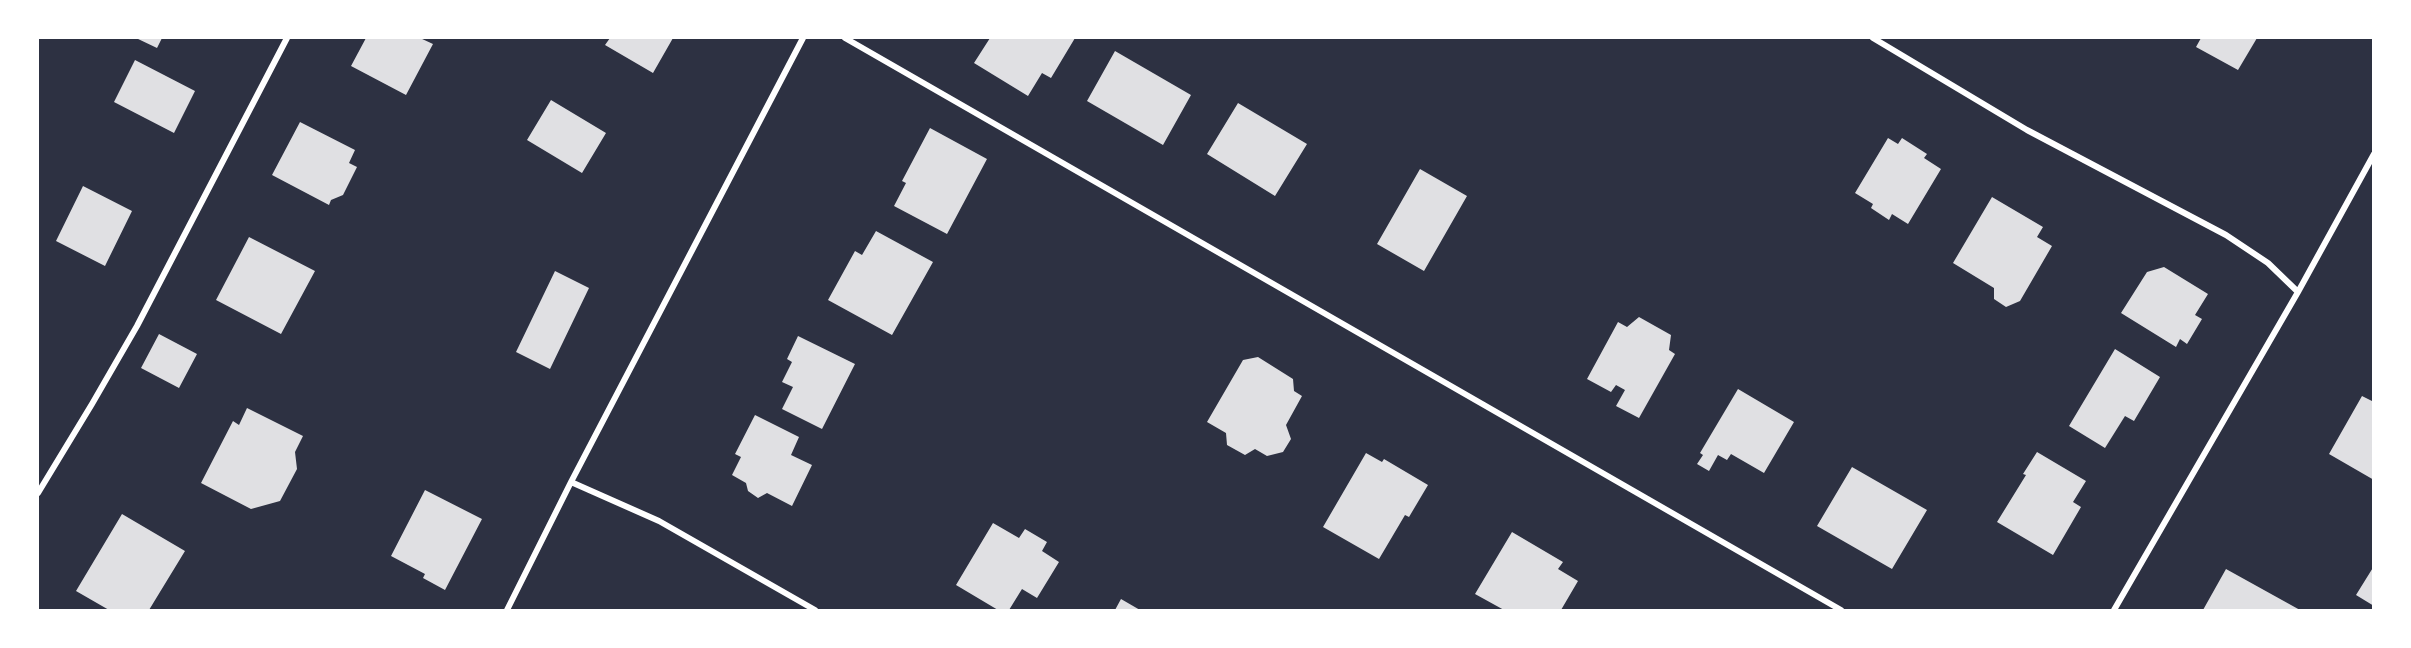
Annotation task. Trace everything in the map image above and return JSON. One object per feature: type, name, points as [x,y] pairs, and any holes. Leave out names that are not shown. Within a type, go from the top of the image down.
[{"type":"street","points":[[38,493],[137,326],[287,38]]},
{"type":"street","points":[[507,610],[571,482],[803,38]]},
{"type":"street","points":[[845,38],[1841,610]]},
{"type":"street","points":[[1873,38],[2027,130],[2226,235],[2268,263],[2298,292]]},
{"type":"street","points":[[2114,610],[2298,292],[2373,154]]},
{"type":"street","points":[[571,482],[659,520],[815,610]]},
{"type":"building","points":[[136,38],[162,38],[157,48]]},
{"type":"building","points":[[366,38],[420,38],[433,44],[406,95],[351,66]]},
{"type":"building","points":[[610,38],[673,38],[653,73],[605,45]]},
{"type":"building","points":[[990,38],[1075,38],[1051,78],[1042,73],[1028,96],[974,63]]},
{"type":"building","points":[[2201,38],[2257,38],[2238,70],[2196,47]]},
{"type":"building","points":[[1115,51],[1191,95],[1163,145],[1087,101]]},
{"type":"building","points":[[135,60],[195,91],[174,133],[114,102]]},
{"type":"building","points":[[551,100],[606,133],[582,173],[527,140]]},
{"type":"building","points":[[1238,103],[1307,144],[1275,196],[1207,154]]},
{"type":"building","points":[[300,122],[355,150],[349,163],[357,167],[343,195],[331,200],[329,205],[272,175]]},
{"type":"building","points":[[930,128],[987,159],[947,234],[894,206],[906,183],[902,181]]},
{"type":"building","points":[[1888,138],[1898,144],[1902,138],[1927,154],[1924,158],[1941,169],[1908,224],[1892,214],[1889,220],[1871,208],[1873,204],[1855,193]]},
{"type":"building","points":[[1420,169],[1467,196],[1424,271],[1377,244]]},
{"type":"building","points":[[83,186],[132,211],[105,266],[56,241]]},
{"type":"building","points":[[1992,197],[2043,227],[2037,237],[2052,246],[2020,301],[2006,307],[1994,299],[1994,288],[1953,263]]},
{"type":"building","points":[[876,231],[933,262],[892,335],[828,300],[855,251],[862,255]]},
{"type":"building","points":[[249,237],[315,271],[281,334],[216,300]]},
{"type":"building","points":[[2164,267],[2208,294],[2195,315],[2202,319],[2187,344],[2180,339],[2176,347],[2121,313],[2147,272]]},
{"type":"building","points":[[555,271],[589,288],[550,369],[516,352]]},
{"type":"building","points":[[1639,317],[1671,335],[1669,350],[1675,354],[1639,418],[1616,406],[1625,390],[1616,385],[1611,392],[1587,379],[1618,322],[1627,327]]},
{"type":"building","points":[[159,334],[197,354],[179,388],[141,368]]},
{"type":"building","points":[[798,336],[855,364],[822,429],[782,409],[793,387],[782,382],[792,362],[787,359]]},
{"type":"building","points":[[2115,349],[2160,377],[2134,421],[2125,416],[2105,448],[2069,426]]},
{"type":"building","points":[[1258,357],[1293,379],[1294,391],[1302,396],[1286,425],[1291,439],[1283,452],[1267,456],[1255,449],[1245,455],[1227,445],[1226,433],[1207,422],[1243,360]]},
{"type":"building","points":[[1738,389],[1794,422],[1764,473],[1731,454],[1727,460],[1718,455],[1709,471],[1697,464],[1703,455],[1700,453]]},
{"type":"building","points":[[2362,396],[2374,402],[2374,480],[2329,454]]},
{"type":"building","points":[[247,408],[303,436],[295,452],[297,469],[280,501],[251,509],[201,483],[233,421],[239,425]]},
{"type":"building","points":[[755,415],[799,437],[791,455],[812,465],[792,506],[767,493],[758,498],[748,491],[746,483],[732,475],[741,457],[735,454]]},
{"type":"building","points":[[2037,452],[2086,481],[2073,502],[2081,507],[2053,555],[1997,522],[2026,475],[2023,474]]},
{"type":"building","points":[[1366,453],[1382,462],[1384,459],[1428,485],[1409,517],[1405,515],[1379,559],[1323,527]]},
{"type":"building","points":[[1852,467],[1927,510],[1892,569],[1817,526]]},
{"type":"building","points":[[425,490],[482,519],[445,590],[423,578],[425,574],[391,556]]},
{"type":"building","points":[[122,514],[185,551],[149,610],[109,610],[76,591]]},
{"type":"building","points":[[993,523],[1019,538],[1025,529],[1047,542],[1042,551],[1059,562],[1037,598],[1022,589],[1009,610],[998,610],[956,585]]},
{"type":"building","points":[[1512,532],[1563,562],[1558,569],[1578,581],[1561,610],[1504,610],[1475,594]]},
{"type":"building","points":[[2374,566],[2374,606],[2356,595]]},
{"type":"building","points":[[2226,569],[2300,610],[2203,610]]},
{"type":"building","points":[[1121,599],[1140,610],[1115,610]]}]
